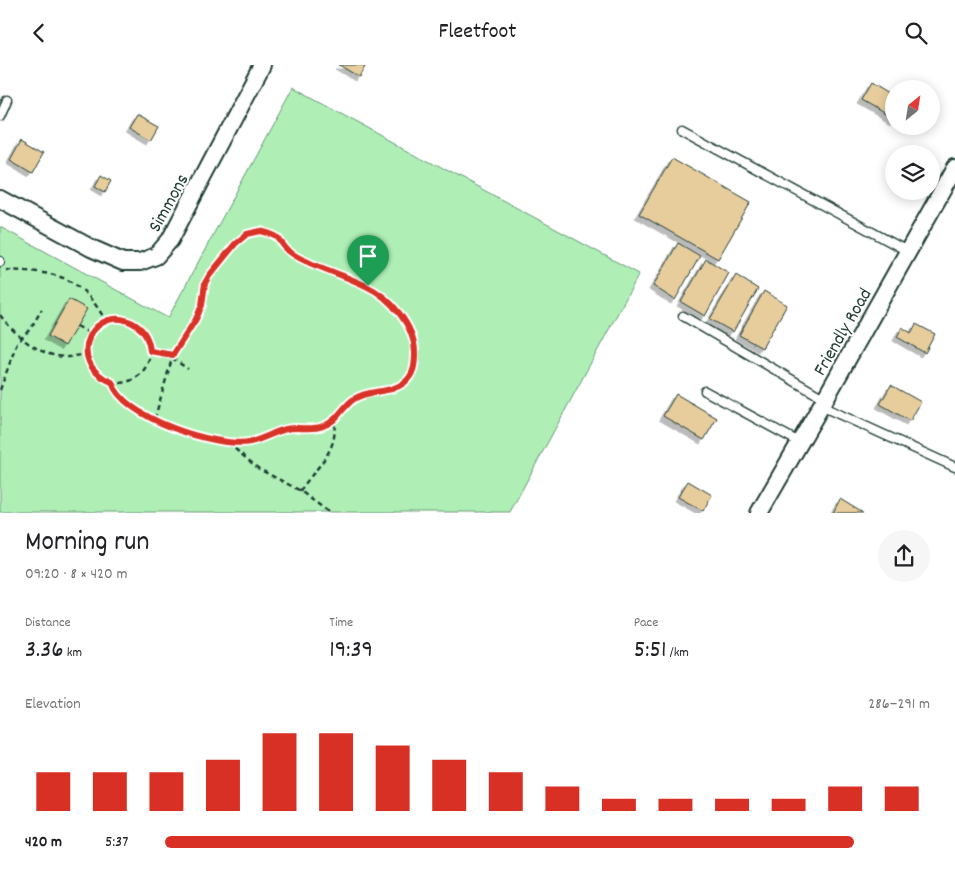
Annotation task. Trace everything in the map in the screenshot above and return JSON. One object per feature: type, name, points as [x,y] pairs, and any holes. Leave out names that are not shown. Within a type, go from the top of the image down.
[{"type":"street","name":"Simmons","points":[[0,199],[123,262],[140,262],[156,256],[170,240],[262,65]]},
{"type":"street","name":"Friendly Road","points":[[759,513],[955,168]]},
{"type":"lane","points":[[0,116],[7,100]]},
{"type":"lane","points":[[682,129],[909,252]]},
{"type":"lane","points":[[683,316],[823,403],[955,467]]},
{"type":"lane","points":[[705,391],[799,442]]},
{"type":"path","points":[[112,382],[113,388],[132,407],[154,421],[166,427],[228,443],[250,442],[287,429],[322,427],[334,421],[354,399],[364,395],[387,391],[404,383],[415,369],[416,350],[410,329],[395,307],[368,286],[289,252],[276,237],[261,231],[247,234],[235,244],[205,283],[202,305],[196,319],[173,357],[154,421]]},
{"type":"path","points":[[0,270],[50,273],[70,280],[89,295],[106,321]]},
{"type":"path","points":[[0,390],[18,343],[31,328],[42,309]]},
{"type":"path","points":[[0,315],[8,326],[27,343],[48,353],[66,357],[86,354]]},
{"type":"path","points":[[121,319],[131,321],[139,327],[146,334],[150,351],[147,363],[141,373],[133,379],[122,383],[101,378],[93,371],[87,361],[87,340],[91,334],[101,323],[106,321],[121,319]]},
{"type":"path","points":[[77,326],[91,334]]},
{"type":"path","points":[[150,351],[173,357],[188,369]]},
{"type":"path","points":[[300,491],[314,471],[327,458],[336,432],[334,421]]},
{"type":"path","points":[[228,443],[259,469],[300,491],[330,513]]},
{"type":"green space","points":[[293,87],[639,274],[510,512],[0,512],[0,227],[168,318]]},
{"type":"building","points":[[339,65],[366,65],[359,77]]},
{"type":"building","points":[[871,83],[885,92],[885,114],[861,100]]},
{"type":"building","points":[[137,114],[159,126],[151,140],[129,127]]},
{"type":"building","points":[[22,139],[44,152],[33,172],[11,159]]},
{"type":"building","points":[[672,157],[751,202],[718,259],[639,214]]},
{"type":"building","points":[[101,175],[111,181],[105,192],[95,186]]},
{"type":"building","points":[[678,243],[700,256],[675,300],[653,286]]},
{"type":"building","points":[[706,259],[729,273],[705,316],[681,302]]},
{"type":"building","points":[[736,275],[758,289],[733,332],[710,319]]},
{"type":"building","points":[[764,291],[787,305],[762,348],[739,335]]},
{"type":"building","points":[[69,299],[87,309],[65,346],[48,336]]},
{"type":"building","points":[[916,324],[935,334],[925,353],[897,337],[902,327],[911,333]]},
{"type":"building","points":[[891,385],[921,402],[910,421],[880,404]]},
{"type":"building","points":[[676,394],[717,418],[704,440],[663,416]]},
{"type":"building","points":[[688,481],[712,495],[703,511],[678,497]]},
{"type":"building","points":[[840,499],[863,513],[833,513]]},
{"type":"route","points":[[261,231],[276,237],[289,252],[368,286],[395,307],[410,329],[416,350],[415,369],[404,383],[387,391],[364,395],[354,399],[334,421],[322,427],[287,429],[250,442],[228,443],[166,427],[132,407],[113,388],[112,382],[101,378],[93,371],[87,361],[87,340],[92,330],[101,323],[111,319],[131,321],[146,334],[150,351],[173,355],[196,319],[202,305],[205,283],[209,276],[235,244],[247,234],[261,231]]}]
